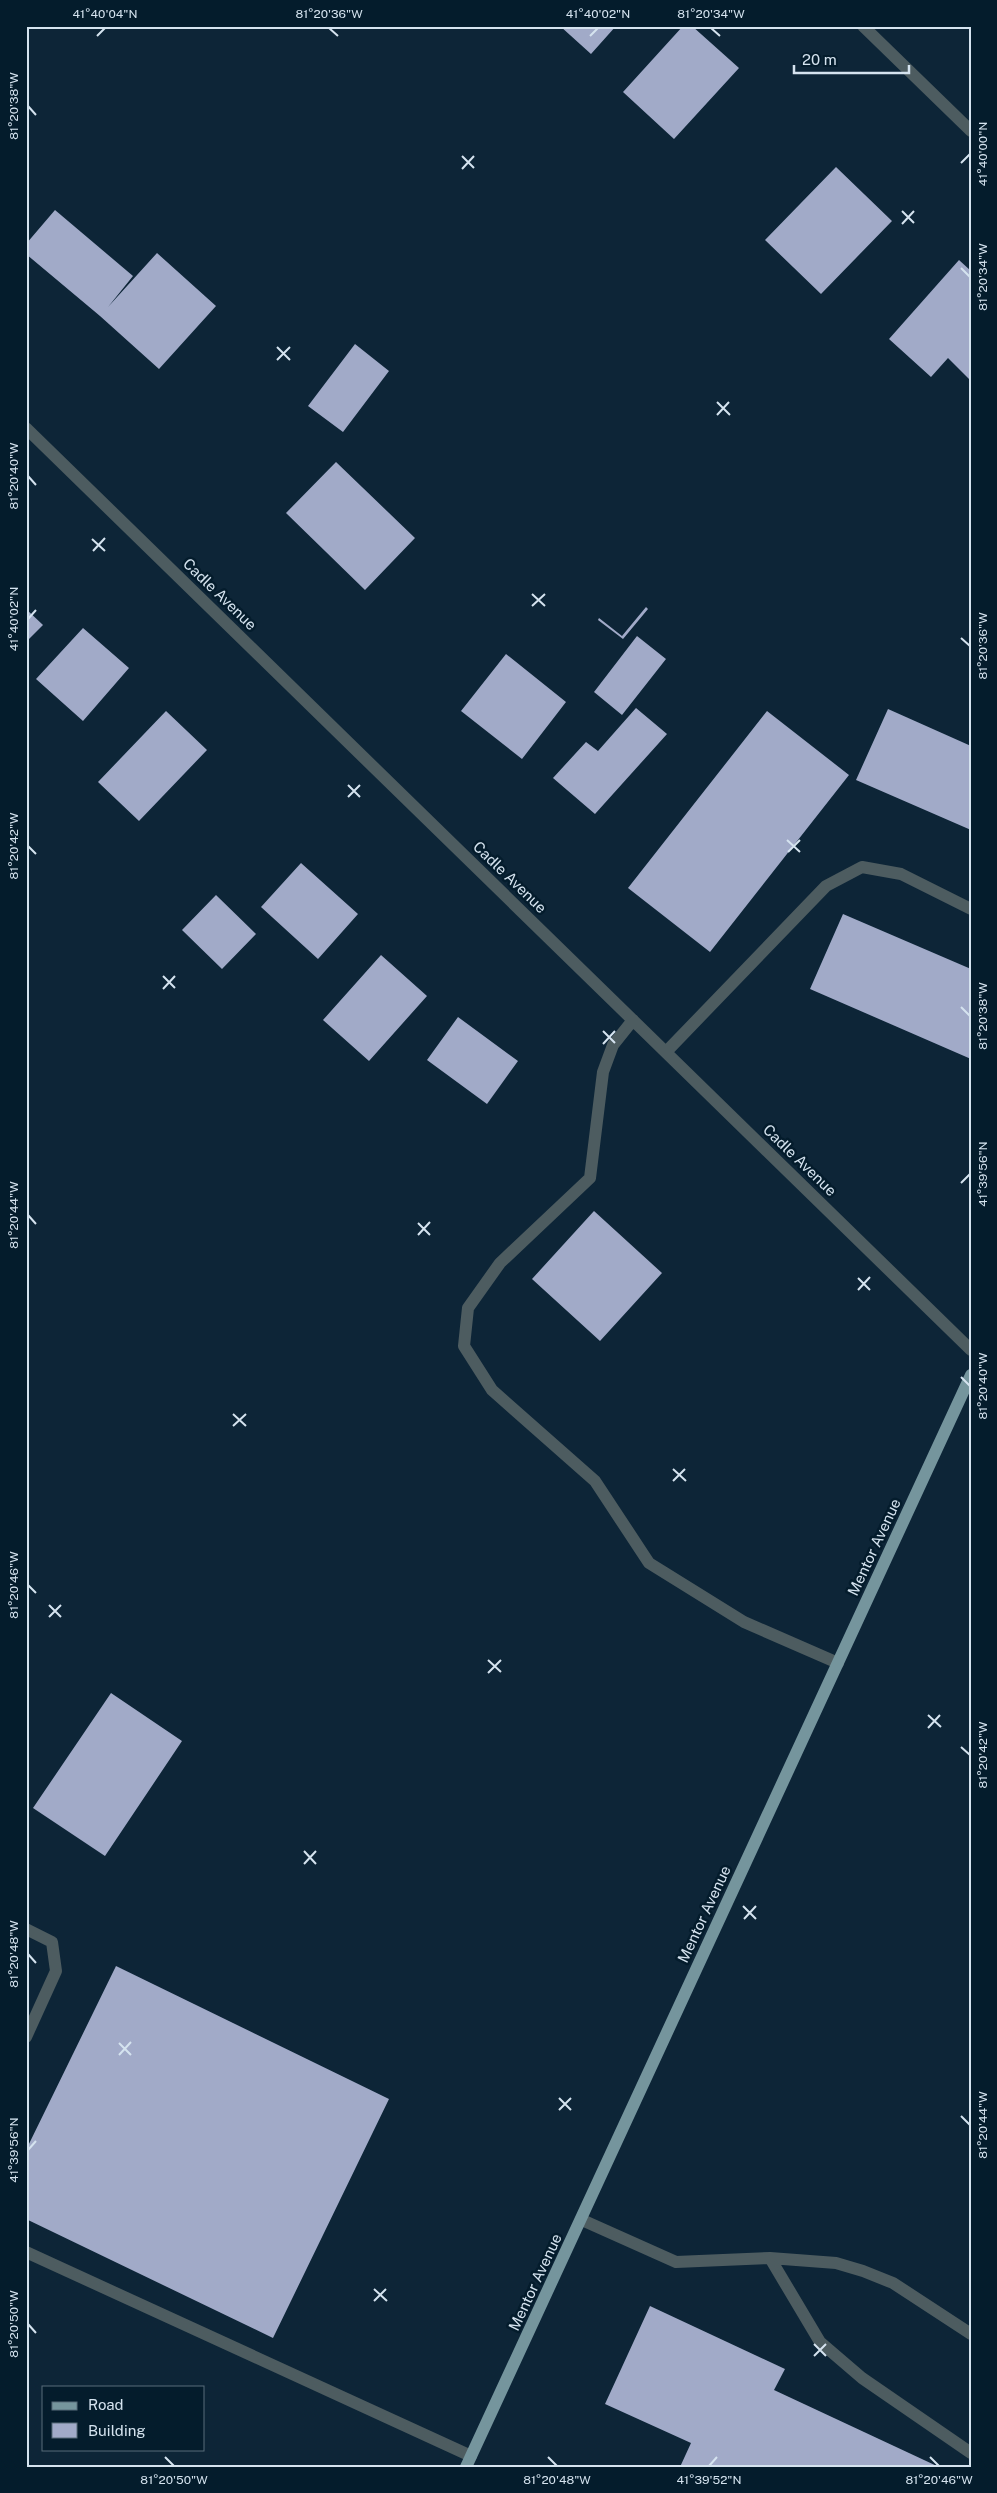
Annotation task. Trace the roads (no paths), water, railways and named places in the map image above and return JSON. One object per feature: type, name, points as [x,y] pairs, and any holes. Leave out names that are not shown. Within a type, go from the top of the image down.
[{"type":"main road","name":"Mentor Avenue","points":[[468,2461],[582,2220],[971,1375]]},
{"type":"street","points":[[863,26],[971,132]]},
{"type":"street","name":"Cadle Avenue","points":[[26,428],[971,1350]]},
{"type":"street","points":[[666,1052],[826,886],[862,867],[900,874],[971,908]]},
{"type":"street","points":[[633,1020],[613,1045],[603,1072],[590,1178],[500,1263],[468,1308],[464,1346],[492,1390],[596,1480],[649,1563],[744,1622],[838,1663]]},
{"type":"street","points":[[26,1929],[52,1942],[56,1971],[26,2037]]},
{"type":"street","points":[[582,2220],[676,2262],[770,2258],[836,2264],[863,2271],[893,2283],[971,2334]]},
{"type":"street","points":[[26,2252],[468,2461]]},
{"type":"street","points":[[770,2258],[820,2342],[862,2378],[971,2453]]}]
